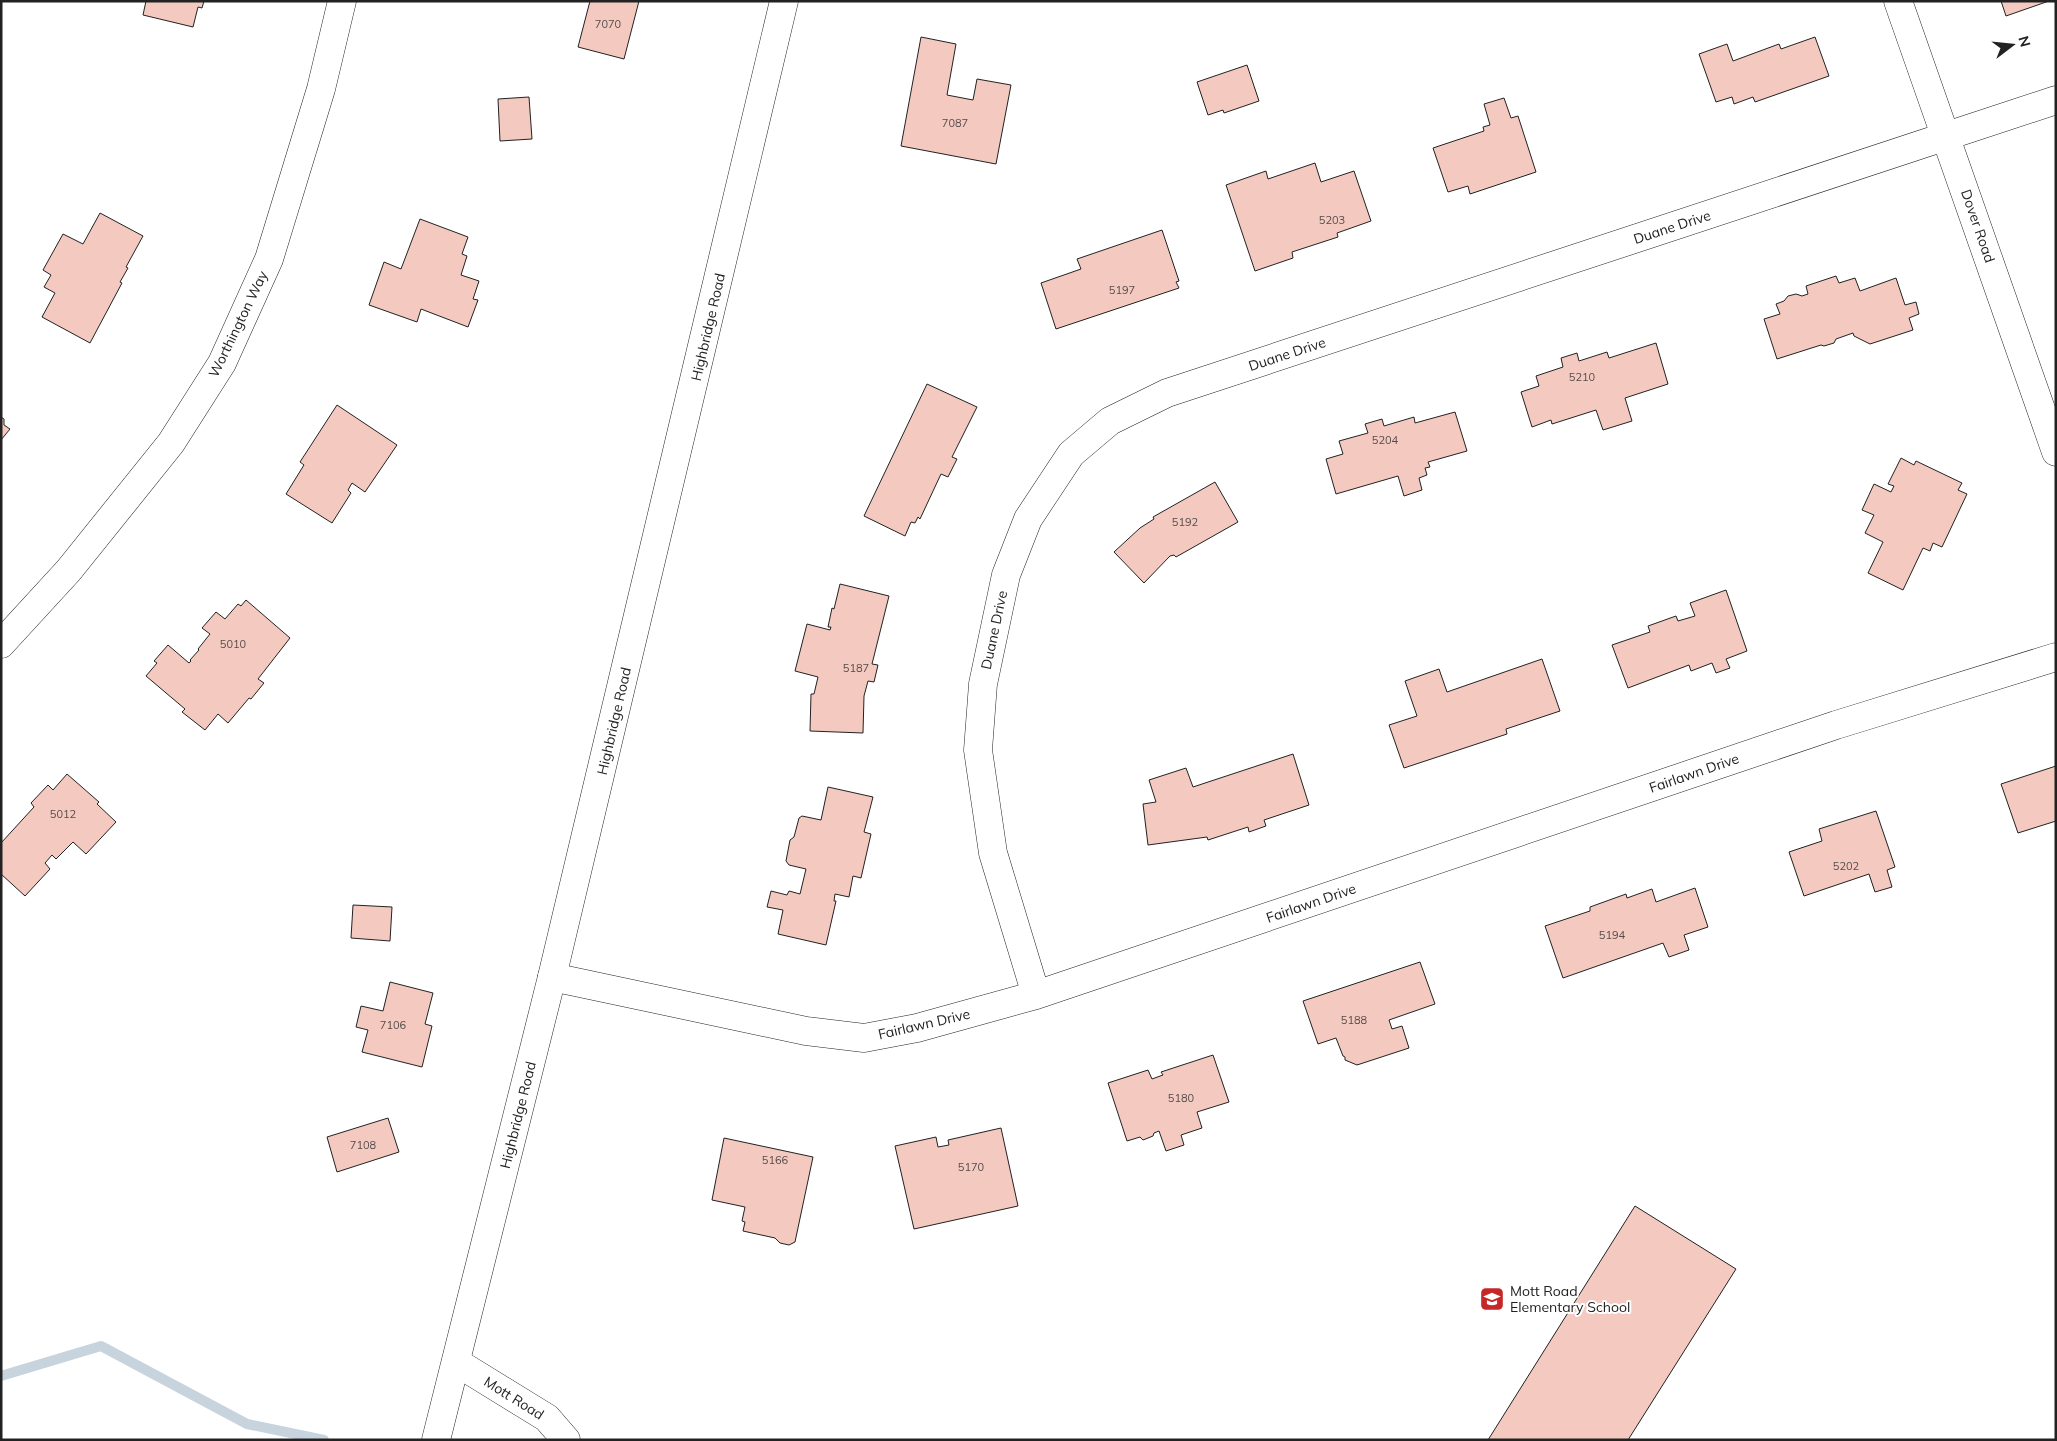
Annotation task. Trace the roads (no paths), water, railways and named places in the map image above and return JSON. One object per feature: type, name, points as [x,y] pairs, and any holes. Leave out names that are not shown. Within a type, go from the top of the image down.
[{"type":"main road","name":"Worthington Way","points":[[1,644],[69,570],[171,443],[222,363],[269,258],[321,90],[342,1]]},
{"type":"main road","name":"Highbridge Road","points":[[436,1440],[552,977],[784,1]]},
{"type":"main road","name":"Dover Road","points":[[1898,1],[2056,452]]},
{"type":"main road","name":"Duane Drive","points":[[1036,995],[992,853],[978,750],[983,684],[1006,575],[1028,520],[1070,454],[1110,421],[1167,393],[2056,100]]},
{"type":"main road","name":"Fairlawn Drive","points":[[552,977],[806,1031],[864,1038],[917,1028],[1036,995],[1836,726],[2056,657]]},
{"type":"main road","name":"Mott Road","points":[[456,1362],[547,1418],[566,1440]]},
{"type":"waterway","points":[[1,1376],[101,1346],[247,1424],[324,1440]]},
{"type":"place","name":"Mott Road Elementary School","points":[[1492,1299]]}]
